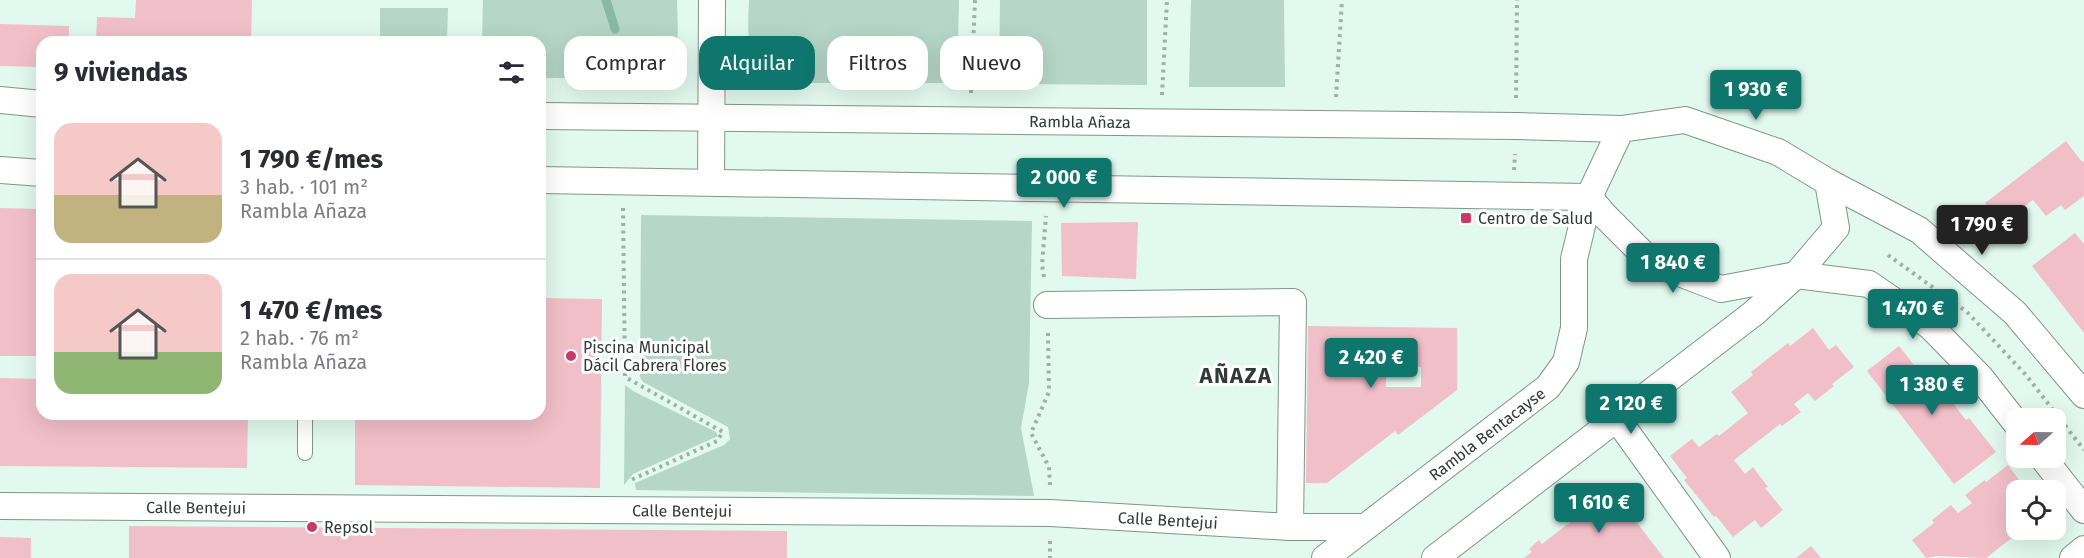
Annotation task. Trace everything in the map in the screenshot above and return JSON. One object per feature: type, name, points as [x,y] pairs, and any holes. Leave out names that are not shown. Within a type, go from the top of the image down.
[{"type":"street","points":[[711,182],[712,0]]},
{"type":"street","points":[[0,100],[36,105]]},
{"type":"street","points":[[0,110],[36,107]]},
{"type":"street","name":"Rambla Añaza","points":[[546,116],[1621,129]]},
{"type":"street","points":[[1589,197],[1621,129],[1685,120],[1778,152],[1828,182],[1919,230],[2015,313],[2084,395]]},
{"type":"street","points":[[546,180],[1589,197],[1651,262],[1721,289],[1796,275],[1869,284],[1930,326],[1980,377],[2006,410]]},
{"type":"street","points":[[1435,558],[1754,314],[1796,275],[1836,228],[1828,182]]},
{"type":"street","name":"Rambla Bentacayse","points":[[1325,558],[1548,387],[1566,362],[1574,327],[1574,260],[1589,197]]},
{"type":"street","points":[[1047,304],[1293,302],[1290,527]]},
{"type":"street","points":[[1617,419],[1717,558]]},
{"type":"street","points":[[2051,468],[2084,510]]},
{"type":"street","name":"Calle Bentejui","points":[[0,506],[1050,513],[1290,527],[1365,527]]},
{"type":"street","points":[[2073,558],[2084,549]]},
{"type":"lane","points":[[305,420],[305,453]]},
{"type":"path","points":[[970,121],[975,0]]},
{"type":"path","points":[[1160,123],[1167,0]]},
{"type":"path","points":[[1334,125],[1342,0]]},
{"type":"path","points":[[623,181],[625,377],[723,432],[717,441],[632,480],[626,510]]},
{"type":"path","points":[[1048,187],[1042,265],[1047,304],[1049,392],[1031,433],[1049,467],[1050,558]]},
{"type":"green space","points":[[483,0],[677,0],[678,36],[564,36],[564,78],[546,78],[546,36],[482,36]]},
{"type":"green space","points":[[749,0],[959,0],[958,36],[940,36],[940,83],[928,83],[928,36],[827,36],[827,83],[815,83],[815,36],[749,36]]},
{"type":"green space","points":[[1000,0],[1147,0],[1147,85],[1043,84],[1043,36],[1000,36]]},
{"type":"green space","points":[[1191,0],[1284,0],[1285,87],[1189,87]]},
{"type":"green space","points":[[380,8],[448,8],[447,36],[380,36]]},
{"type":"green space","points":[[641,215],[1032,221],[1029,383],[1021,428],[1034,496],[636,490],[635,483],[724,445],[730,439],[728,427],[643,382],[640,377]]},
{"type":"green space","points":[[625,385],[716,432],[718,436],[633,474],[624,485]]},
{"type":"building","points":[[136,0],[252,0],[251,36],[96,36],[97,17],[135,18]]},
{"type":"building","points":[[0,24],[69,26],[69,36],[36,36],[36,67],[0,66]]},
{"type":"building","points":[[2066,141],[2082,162],[2084,160],[2084,196],[2065,210],[2061,205],[2046,216],[2033,200],[2001,224],[1985,203]]},
{"type":"building","points":[[0,208],[36,209],[36,356],[0,356]]},
{"type":"building","points":[[1138,222],[1136,279],[1062,276],[1061,223]]},
{"type":"building","points":[[2075,233],[2084,244],[2084,333],[2032,266]]},
{"type":"building","name":"Piscina Municipal Dácil Cabrera Flores","points":[[546,298],[602,299],[600,488],[355,485],[355,420],[546,420]]},
{"type":"building","points":[[1308,326],[1457,328],[1457,390],[1398,435],[1395,431],[1327,483],[1306,483]],"holes":[[[1386,366],[1421,367],[1421,387],[1386,387]]]},
{"type":"building","points":[[1813,328],[1829,350],[1836,345],[1854,367],[1815,401],[1808,393],[1794,404],[1801,412],[1782,426],[1780,424],[1734,460],[1745,474],[1753,467],[1768,487],[1765,488],[1783,510],[1761,528],[1755,520],[1733,537],[1684,480],[1687,478],[1670,456],[1692,439],[1699,447],[1717,434],[1719,436],[1748,413],[1731,392],[1753,375],[1751,372],[1788,343],[1790,346]]},
{"type":"building","points":[[1899,346],[1931,387],[1937,383],[1966,420],[1969,418],[1996,452],[1954,484],[1867,371]]},
{"type":"building","points":[[0,378],[36,379],[36,420],[248,420],[247,468],[0,466]]},
{"type":"building","points":[[2006,467],[2010,468],[2019,480],[2006,480],[2006,540],[2009,540],[1986,558],[1937,556],[1926,558],[1912,540],[1934,523],[1932,520],[1951,505],[1958,513],[1972,503],[1965,495],[1985,480],[1986,482]]},
{"type":"building","points":[[1609,486],[1664,558],[1524,558],[1532,552],[1529,549],[1539,540],[1542,544],[1578,516],[1575,512]]},
{"type":"building","points":[[129,526],[787,531],[787,558],[129,558]]},
{"type":"building","points":[[0,537],[31,538],[31,558],[0,558]]},
{"type":"building","points":[[1811,546],[1821,558],[1796,558]]},
{"type":"waterway","points":[[606,0],[615,29]]},
{"type":"place","name":"Centro de Salud","points":[[1466,218]]},
{"type":"place","name":"Piscina Municipal Dácil Cabrera Flores","points":[[571,356]]},
{"type":"place","name":"Repsol","points":[[312,527]]},
{"type":"district","name":"AÑAZA","points":[[1236,375]]}]
